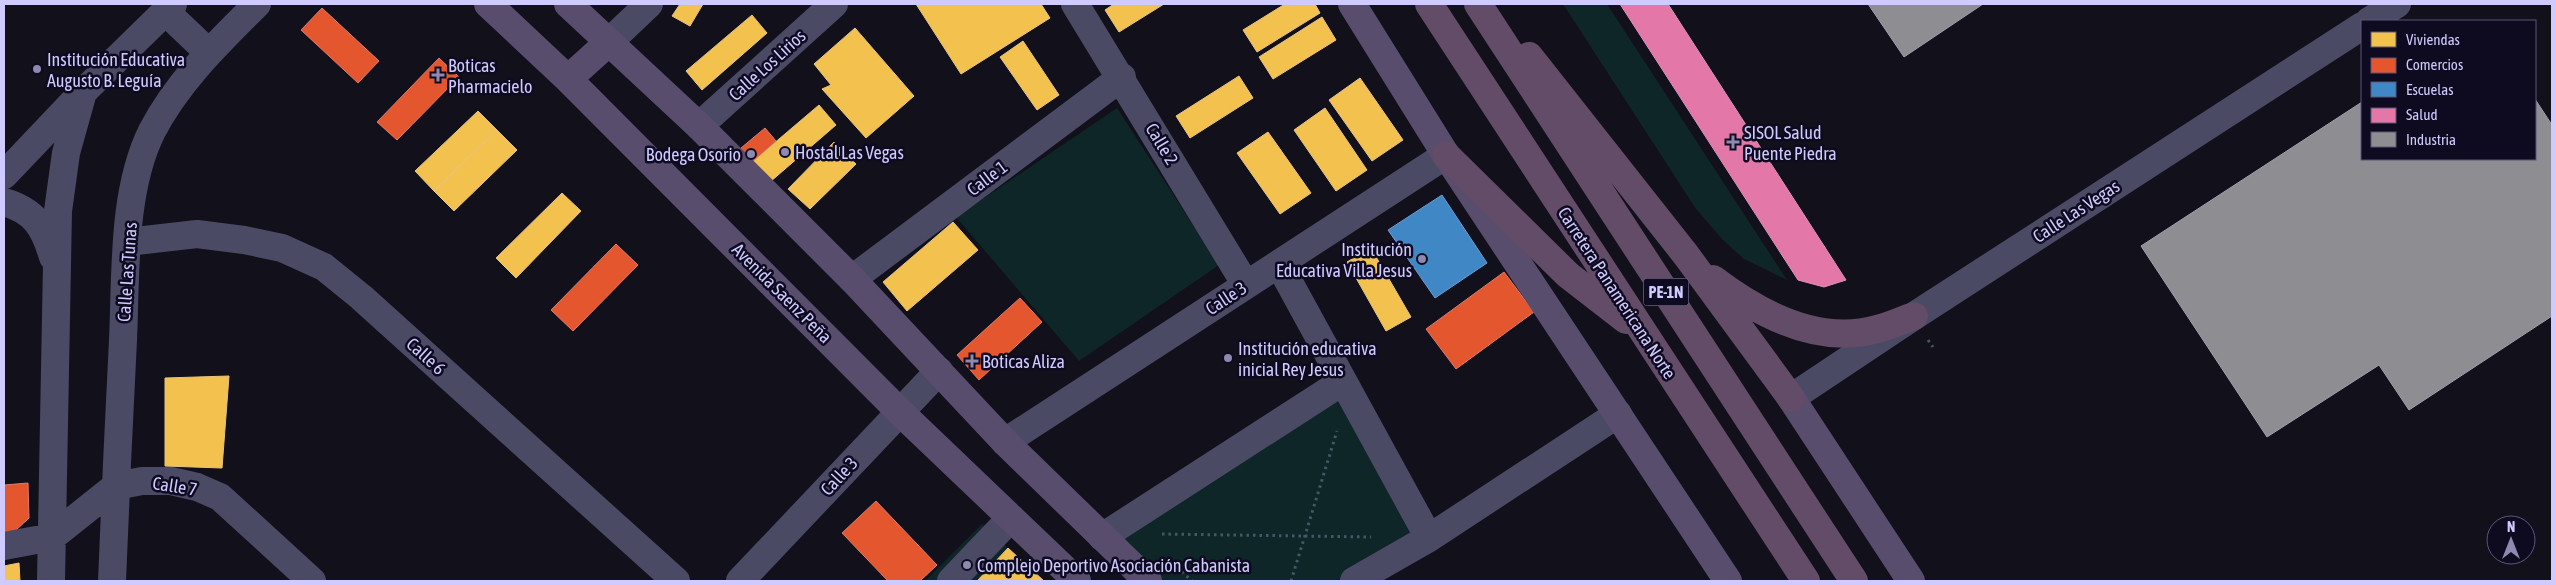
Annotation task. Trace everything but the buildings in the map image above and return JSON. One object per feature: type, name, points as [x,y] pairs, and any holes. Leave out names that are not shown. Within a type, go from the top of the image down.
[{"type":"highway","name":"Carretera Panamericana Norte","points":[[1429,4],[1806,581]]},
{"type":"highway","name":"PE-1N","points":[[1478,4],[1854,581]]},
{"type":"highway","points":[[1484,4],[1560,93],[1686,255],[1791,398]]},
{"type":"highway","points":[[1446,155],[1568,275],[1643,333]]},
{"type":"highway","points":[[1686,255],[1730,292],[1771,316],[1794,325],[1819,331],[1861,332],[1878,329],[1914,316]]},
{"type":"main road","name":"Avenida Saenz Peña","points":[[488,4],[568,79],[900,412],[1077,581]]},
{"type":"main road","points":[[568,4],[699,126],[852,278],[1006,442],[1148,581]]},
{"type":"main road","points":[[1352,4],[1446,155],[1618,414],[1719,578]]},
{"type":"main road","points":[[568,79],[608,42]]},
{"type":"main road","points":[[1791,398],[1911,581]]},
{"type":"street","name":"Calle Las Tunas","points":[[112,581],[127,242],[134,184],[151,133],[174,94],[209,53],[258,4]]},
{"type":"street","points":[[608,42],[648,4]]},
{"type":"street","name":"Calle Los Lirios","points":[[699,126],[834,4]]},
{"type":"street","name":"Calle 2","points":[[1075,4],[1122,77],[1246,285]]},
{"type":"street","points":[[2371,20],[2396,4]]},
{"type":"street","points":[[4,175],[83,92],[169,7],[209,53]]},
{"type":"street","name":"Calle Las Vegas","points":[[1791,398],[1914,316],[2361,27]]},
{"type":"street","name":"Calle 1","points":[[852,278],[1122,77]]},
{"type":"street","points":[[51,581],[58,212],[64,163],[83,92]]},
{"type":"street","name":"Calle 3","points":[[1006,442],[1446,155]]},
{"type":"street","points":[[4,202],[20,206],[38,221],[48,242],[58,273]]},
{"type":"street","name":"Calle 6","points":[[127,242],[198,234],[234,238],[282,248],[324,267],[361,297],[676,581]]},
{"type":"street","points":[[1278,264],[1429,538]]},
{"type":"street","name":"Calle 3","points":[[740,581],[939,371]]},
{"type":"street","points":[[1109,543],[1345,388]]},
{"type":"street","points":[[1354,581],[1429,538],[1618,414]]},
{"type":"street","name":"Calle 7","points":[[52,537],[116,486],[142,481],[171,481],[198,487],[220,497],[312,581]]},
{"type":"street","points":[[951,581],[1011,518]]},
{"type":"street","points":[[4,546],[52,537]]},
{"type":"path","points":[[1291,581],[1345,388]]},
{"type":"path","points":[[1109,543],[1143,534],[1381,537]]},
{"type":"green space","points":[[1563,4],[1607,4],[1787,280],[1744,259],[1723,240],[1696,209]]},
{"type":"green space","points":[[1117,108],[1219,265],[1079,361],[956,217]]},
{"type":"green space","points":[[1349,372],[1435,523],[1346,581],[1127,581],[1090,544]]},
{"type":"green space","name":"Complejo Deportivo Asociación Cabanista","points":[[982,524],[1008,548],[977,581],[925,581]]},
{"type":"place","name":"Institución Educativa Augusto B. Leguía","points":[[37,69]]},
{"type":"place","name":"Boticas Pharmacielo","points":[[438,75]]},
{"type":"place","name":"SISOL Salud Puente Piedra","points":[[1733,142]]},
{"type":"place","name":"Hostal Las Vegas","points":[[785,152]]},
{"type":"place","name":"Bodega Osorio","points":[[751,154]]},
{"type":"place","name":"Institución Educativa Villa Jesus","points":[[1422,259]]},
{"type":"place","name":"Institución educativa inicial Rey Jesus","points":[[1228,358]]},
{"type":"place","name":"Boticas Aliza","points":[[972,361]]},
{"type":"place","name":"Complejo Deportivo Asociación Cabanista","points":[[967,565]]}]
